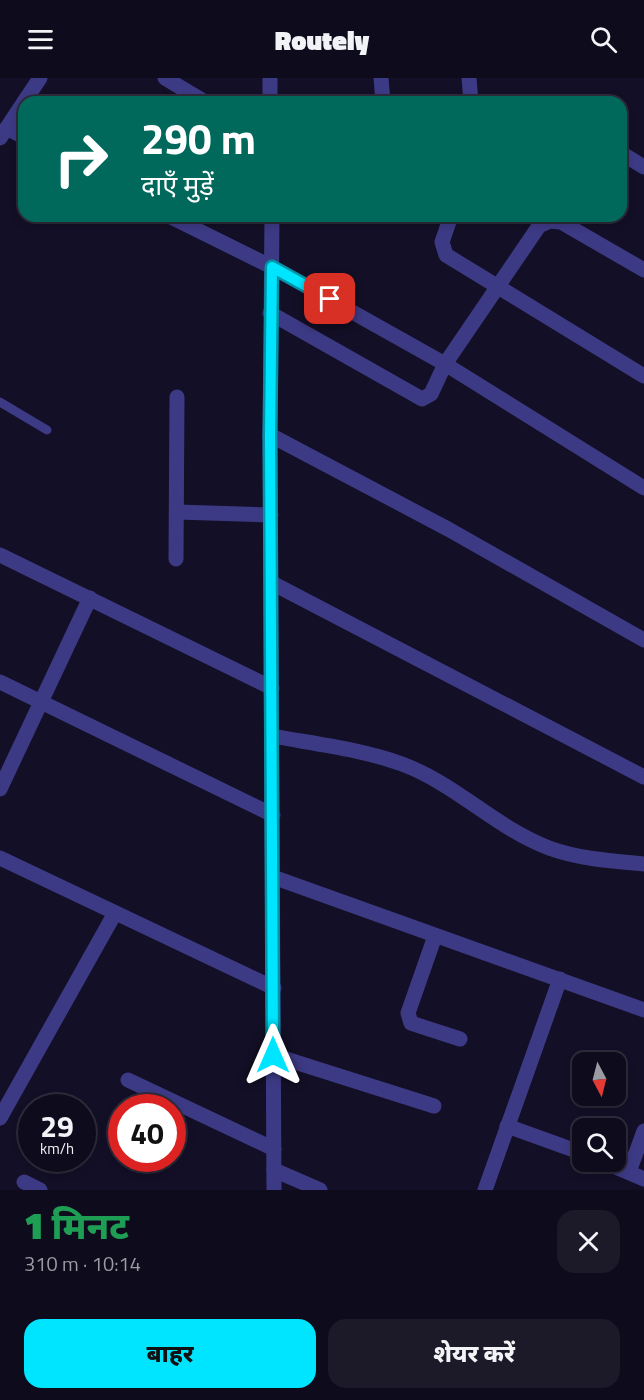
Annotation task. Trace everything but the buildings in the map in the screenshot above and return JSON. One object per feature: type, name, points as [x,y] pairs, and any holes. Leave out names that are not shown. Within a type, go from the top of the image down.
[{"type":"street","points":[[28,96],[40,78]]},
{"type":"street","points":[[165,78],[195,96]]},
{"type":"street","points":[[270,78],[270,96]]},
{"type":"street","points":[[381,78],[382,96]]},
{"type":"street","points":[[469,78],[470,96]]},
{"type":"street","points":[[18,111],[3,133],[18,136]]},
{"type":"street","points":[[627,157],[644,167]]},
{"type":"street","points":[[181,222],[272,267],[446,364],[644,488]]},
{"type":"street","points":[[272,222],[270,435],[274,1190]]},
{"type":"street","points":[[449,222],[442,250],[446,255],[497,284],[644,376]]},
{"type":"street","points":[[270,313],[422,399],[431,394],[446,364],[497,284],[539,225],[546,222]]},
{"type":"street","points":[[561,222],[644,270]]},
{"type":"street","points":[[176,559],[177,397]]},
{"type":"street","points":[[270,435],[458,534],[644,640]]},
{"type":"street","points":[[177,512],[271,515]]},
{"type":"street","points":[[0,555],[272,688]]},
{"type":"street","points":[[272,583],[644,777]]},
{"type":"street","points":[[0,789],[90,598]]},
{"type":"street","points":[[0,682],[273,815]]},
{"type":"street","points":[[272,736],[360,753],[402,764],[435,779],[520,834],[549,848],[583,857],[644,864]]},
{"type":"street","points":[[0,858],[273,988]]},
{"type":"street","points":[[273,877],[435,936],[642,1005]]},
{"type":"street","points":[[0,1118],[115,913]]},
{"type":"street","points":[[435,936],[408,1018],[411,1023],[460,1039]]},
{"type":"street","points":[[485,1190],[560,979]]},
{"type":"street","points":[[273,1055],[434,1106]]},
{"type":"street","points":[[128,1080],[274,1149]]},
{"type":"street","points":[[507,1126],[572,1149]]},
{"type":"street","points":[[629,1172],[644,1131]]},
{"type":"street","points":[[274,1170],[320,1190]]},
{"type":"street","points":[[626,1171],[644,1179]]},
{"type":"street","points":[[24,1182],[40,1190]]},
{"type":"lane","points":[[0,402],[47,430]]},
{"type":"route","points":[[273,1055],[270,435],[272,267],[330,299]]}]
